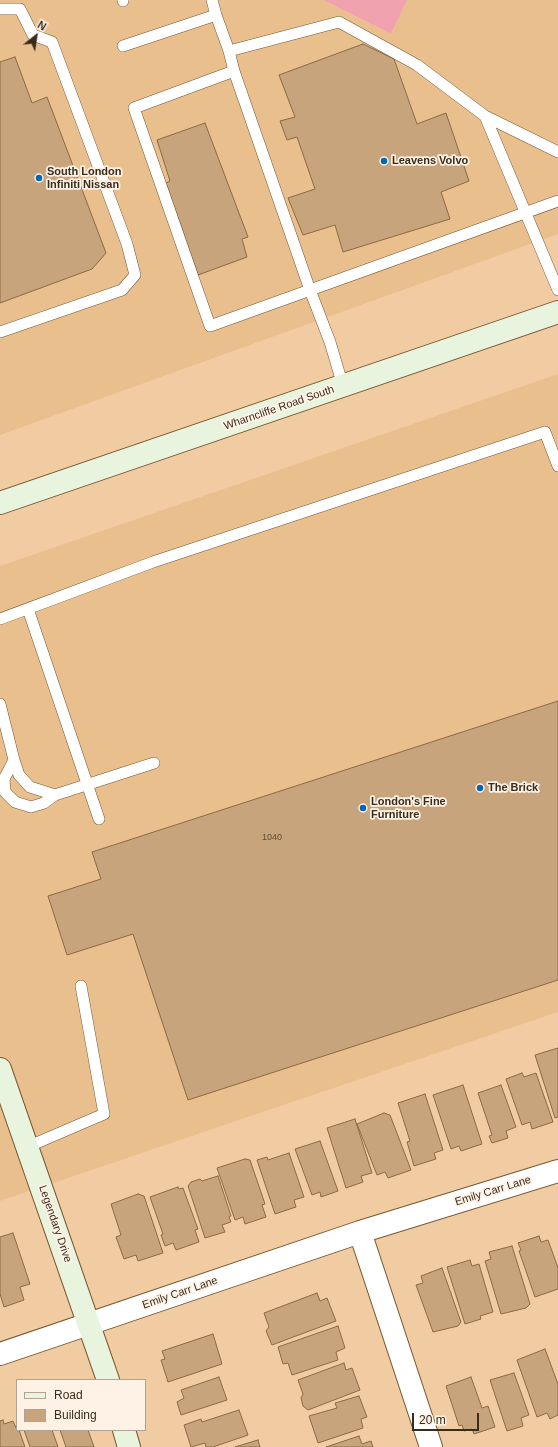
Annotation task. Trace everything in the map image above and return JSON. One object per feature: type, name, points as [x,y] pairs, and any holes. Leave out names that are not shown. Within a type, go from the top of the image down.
[{"type":"main road","name":"Wharncliffe Road South","points":[[0,503],[558,312]]},
{"type":"main road","name":"Legendary Drive","points":[[0,1070],[90,1324],[108,1379]]},
{"type":"main road","points":[[124,1431],[129,1447]]},
{"type":"street","name":"Emily Carr Lane","points":[[0,1354],[360,1232],[558,1171]]},
{"type":"street","points":[[360,1232],[431,1447]]},
{"type":"lane","points":[[212,0],[234,71],[310,290],[330,342],[343,386]]},
{"type":"lane","points":[[0,9],[20,9],[34,35],[52,42],[127,244],[135,275],[122,290],[0,332]]},
{"type":"lane","points":[[123,46],[216,16]]},
{"type":"lane","points":[[229,51],[339,22],[417,65],[485,116],[558,152]]},
{"type":"lane","points":[[234,71],[134,108],[210,326],[558,201]]},
{"type":"lane","points":[[485,116],[558,290]]},
{"type":"lane","points":[[0,619],[153,562],[545,432],[558,466]]},
{"type":"lane","points":[[28,609],[99,819]]},
{"type":"lane","points":[[0,704],[19,775],[30,787],[55,795]]},
{"type":"lane","points":[[14,760],[4,779],[5,792],[15,802],[31,807],[44,803],[55,795],[154,763]]},
{"type":"lane","points":[[27,1146],[104,1114],[81,986]]},
{"type":"shaded area","points":[[0,0],[323,0],[391,34],[407,0],[558,0],[558,234],[0,435]]},
{"type":"shaded area","points":[[323,0],[407,0],[391,34]]},
{"type":"shaded area","points":[[558,374],[558,1012],[0,1201],[0,566]]},
{"type":"building","name":"Leavens Volvo","points":[[363,44],[394,59],[417,124],[446,113],[469,181],[441,192],[450,219],[343,252],[335,225],[303,235],[288,198],[315,189],[297,137],[287,140],[280,121],[295,117],[279,75]]},
{"type":"building","name":"South London Infiniti Nissan","points":[[15,57],[32,103],[47,97],[106,253],[92,269],[0,303],[0,62]]},
{"type":"building","points":[[205,123],[248,237],[242,239],[247,257],[198,275],[166,183],[170,181],[157,140]]},
{"type":"building","points":[[558,701],[558,980],[188,1100],[133,934],[67,955],[48,896],[101,879],[92,852]]},
{"type":"building","points":[[558,1048],[558,1117],[555,1118],[535,1055]]},
{"type":"building","points":[[522,1073],[524,1077],[536,1073],[553,1122],[532,1129],[530,1122],[522,1125],[506,1079]]},
{"type":"building","points":[[463,1085],[482,1144],[461,1151],[459,1146],[451,1149],[433,1095]]},
{"type":"building","points":[[501,1085],[516,1127],[506,1131],[508,1138],[492,1143],[489,1136],[492,1135],[478,1093]]},
{"type":"building","points":[[425,1094],[443,1150],[434,1153],[436,1159],[414,1166],[407,1142],[410,1141],[398,1103]]},
{"type":"building","points":[[384,1113],[390,1115],[411,1170],[388,1178],[385,1172],[377,1175],[357,1124]]},
{"type":"building","points":[[355,1119],[372,1173],[361,1176],[363,1182],[346,1188],[327,1128]]},
{"type":"building","points":[[320,1141],[338,1191],[321,1197],[320,1192],[312,1195],[295,1149]]},
{"type":"building","points":[[289,1153],[304,1197],[294,1200],[296,1207],[275,1214],[257,1160],[267,1157],[268,1160]]},
{"type":"building","points":[[245,1159],[250,1160],[265,1204],[262,1205],[266,1217],[245,1224],[243,1217],[235,1220],[217,1168]]},
{"type":"building","points":[[218,1176],[231,1216],[229,1217],[231,1222],[222,1225],[225,1232],[205,1238],[188,1186],[191,1182],[200,1179],[202,1181]]},
{"type":"building","points":[[178,1187],[179,1189],[183,1188],[198,1229],[195,1230],[199,1242],[176,1250],[173,1243],[165,1246],[161,1235],[163,1234],[150,1197]]},
{"type":"building","points":[[138,1194],[144,1196],[163,1253],[138,1261],[136,1255],[124,1259],[116,1237],[121,1235],[111,1204]]},
{"type":"building","points":[[13,1233],[30,1284],[20,1287],[24,1300],[4,1307],[0,1294],[0,1237]]},
{"type":"building","points":[[539,1236],[541,1242],[548,1240],[558,1268],[558,1289],[535,1297],[519,1251],[521,1250],[518,1243]]},
{"type":"building","points":[[512,1246],[530,1304],[526,1308],[501,1314],[485,1261],[491,1259],[489,1252]]},
{"type":"building","points":[[470,1260],[472,1266],[479,1264],[493,1312],[480,1316],[481,1319],[465,1324],[447,1267]]},
{"type":"building","points":[[442,1268],[461,1322],[458,1326],[433,1332],[416,1285],[423,1283],[421,1276]]},
{"type":"building","points":[[317,1293],[320,1301],[327,1298],[336,1321],[272,1345],[266,1331],[269,1327],[264,1313]]},
{"type":"building","points":[[338,1326],[345,1348],[336,1352],[338,1360],[292,1375],[288,1363],[283,1364],[278,1347]]},
{"type":"building","points":[[213,1334],[222,1364],[168,1382],[161,1360],[165,1359],[162,1351]]},
{"type":"building","points":[[545,1349],[558,1384],[558,1415],[550,1419],[547,1413],[537,1417],[517,1360]]},
{"type":"building","points":[[344,1363],[346,1370],[352,1368],[360,1390],[308,1410],[303,1406],[301,1398],[303,1394],[298,1380]]},
{"type":"building","points":[[514,1373],[529,1415],[521,1418],[523,1426],[507,1431],[490,1380]]},
{"type":"building","points":[[219,1377],[227,1400],[181,1415],[177,1402],[184,1398],[181,1390]]},
{"type":"building","points":[[471,1377],[482,1408],[488,1406],[495,1427],[474,1434],[472,1429],[464,1431],[462,1425],[459,1426],[446,1386]]},
{"type":"building","points":[[359,1396],[367,1417],[361,1419],[363,1428],[318,1443],[309,1416],[337,1408],[335,1403]]},
{"type":"building","points":[[239,1410],[248,1435],[213,1447],[206,1447],[205,1443],[191,1447],[184,1425],[201,1419],[202,1422]]},
{"type":"building","points":[[3,1420],[4,1424],[13,1421],[16,1431],[19,1431],[25,1447],[0,1447],[0,1421]]},
{"type":"building","points":[[24,1431],[52,1431],[58,1447],[30,1447]]},
{"type":"building","points":[[60,1431],[88,1431],[94,1447],[66,1447]]},
{"type":"building","points":[[359,1436],[362,1444],[371,1441],[373,1447],[326,1447]]},
{"type":"building","points":[[258,1440],[260,1447],[235,1447]]},
{"type":"place","name":"Leavens Volvo","points":[[384,161]]},
{"type":"place","name":"South London Infiniti Nissan","points":[[39,178]]},
{"type":"place","name":"The Brick","points":[[480,788]]},
{"type":"place","name":"London's Fine Furniture","points":[[363,808]]}]
